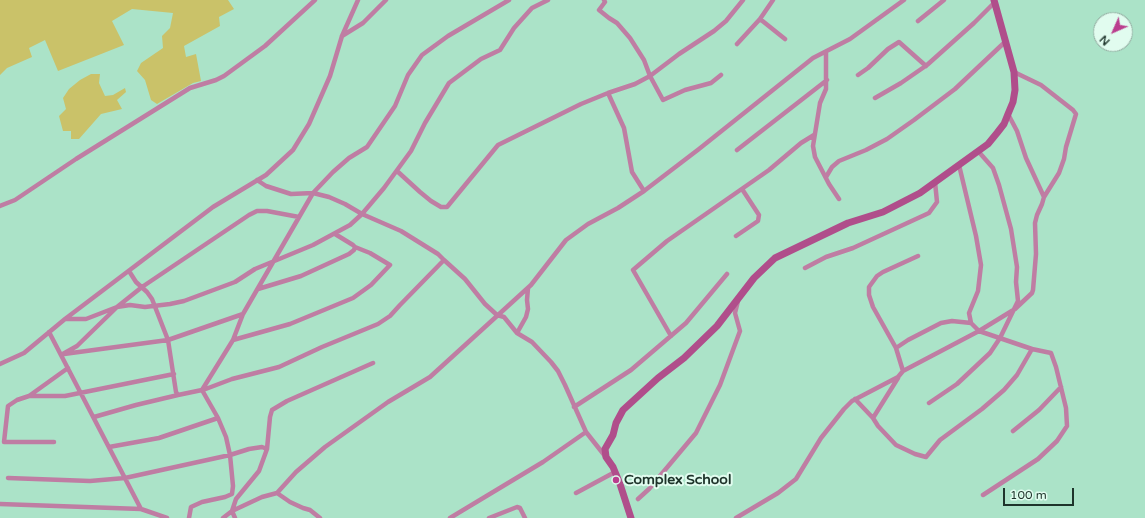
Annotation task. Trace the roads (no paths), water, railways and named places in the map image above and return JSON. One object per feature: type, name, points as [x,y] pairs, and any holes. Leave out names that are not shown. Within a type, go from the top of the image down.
[{"type":"main road","points":[[629,518],[615,472],[606,457],[605,449],[613,435],[616,423],[623,410],[658,378],[684,358],[717,326],[764,267],[775,258],[848,223],[883,212],[903,203],[920,193],[988,144],[1004,124],[1013,102],[1015,90],[1014,72],[994,1]]},
{"type":"street","points":[[0,206],[15,200],[46,178],[174,97],[194,86],[216,80],[224,76],[265,46],[315,0]]},
{"type":"street","points":[[0,364],[24,353],[49,332],[214,207],[266,174],[293,150],[309,124],[330,76],[342,36],[358,0]]},
{"type":"street","points":[[342,36],[363,24],[386,0]]},
{"type":"street","points":[[202,390],[232,340],[243,314],[275,262],[313,193],[349,158],[367,147],[395,106],[408,75],[422,55],[448,36],[509,0]]},
{"type":"street","points":[[65,320],[86,318],[117,307],[130,305],[145,307],[154,306],[170,304],[193,298],[235,282],[255,268],[275,262],[313,245],[350,225],[362,214],[411,151],[425,123],[449,83],[481,59],[500,50],[514,28],[532,8],[548,0]]},
{"type":"street","points":[[604,0],[605,2],[599,10],[608,18],[617,23],[630,38],[644,60],[650,76],[663,100],[685,90],[711,82],[721,75]]},
{"type":"street","points":[[397,170],[431,201],[441,207],[447,207],[498,145],[581,104],[635,84],[650,76],[679,54],[714,31],[726,21],[743,0]]},
{"type":"street","points":[[737,44],[760,19],[773,0]]},
{"type":"street","points":[[223,518],[232,511],[262,497],[277,493],[296,472],[325,447],[388,402],[430,377],[531,286],[566,240],[588,224],[618,208],[644,191],[813,58],[850,38],[904,0]]},
{"type":"street","points":[[918,21],[944,0]]},
{"type":"street","points":[[875,98],[926,66],[974,23],[994,1]]},
{"type":"street","points":[[760,19],[785,39]]},
{"type":"street","points":[[826,177],[832,167],[839,161],[866,150],[887,139],[914,120],[955,89],[1006,41]]},
{"type":"street","points":[[858,75],[868,68],[888,49],[899,42],[926,66]]},
{"type":"street","points":[[826,52],[826,89],[820,103],[813,146],[815,157],[839,199]]},
{"type":"street","points":[[873,418],[903,371],[979,331],[1015,309],[1034,290],[1036,254],[1035,223],[1044,197],[1059,173],[1076,114],[1041,85],[1014,72]]},
{"type":"street","points":[[737,150],[827,80]]},
{"type":"street","points":[[608,94],[624,128],[632,172],[644,191]]},
{"type":"street","points":[[1008,114],[1017,131],[1026,158],[1044,197]]},
{"type":"street","points":[[671,336],[633,270],[667,241],[742,190],[801,143],[814,135]]},
{"type":"street","points":[[929,403],[957,384],[990,353],[1000,338],[1018,302],[1016,282],[1017,267],[1011,229],[993,168],[978,151]]},
{"type":"street","points":[[959,165],[976,236],[981,265],[978,291],[969,313],[971,323],[979,331],[1032,349],[1051,353],[1066,408],[1067,426],[1060,437],[1038,459],[983,495]]},
{"type":"street","points":[[257,180],[266,186],[291,194],[313,193],[329,197],[362,214],[401,231],[438,254],[465,279],[485,304],[498,315],[504,317],[517,332],[532,342],[551,362],[558,371],[586,432],[606,457]]},
{"type":"street","points":[[805,268],[826,257],[853,248],[929,213],[937,202],[935,182]]},
{"type":"street","points":[[736,236],[758,221],[759,215],[742,190]]},
{"type":"street","points":[[61,354],[77,346],[117,307],[142,287],[257,211],[267,211],[299,217]]},
{"type":"street","points":[[232,340],[290,324],[353,298],[371,285],[390,265],[370,253],[355,247],[335,234]]},
{"type":"street","points":[[258,289],[301,276],[349,254],[355,247]]},
{"type":"street","points":[[903,371],[896,348],[873,307],[869,295],[869,287],[877,276],[883,272],[918,256]]},
{"type":"street","points":[[94,417],[136,405],[202,390],[232,379],[279,367],[322,347],[378,324],[390,316],[444,260]]},
{"type":"street","points":[[129,271],[136,282],[147,292],[168,340],[176,392],[178,395]]},
{"type":"street","points":[[574,407],[631,370],[686,323],[727,274]]},
{"type":"street","points":[[517,332],[526,317],[528,309],[528,288]]},
{"type":"street","points":[[638,499],[649,489],[696,434],[720,386],[740,331],[735,313],[739,298]]},
{"type":"street","points":[[61,354],[168,340],[243,314]]},
{"type":"street","points":[[896,348],[908,340],[941,324],[952,321],[971,323]]},
{"type":"street","points":[[49,332],[141,509]]},
{"type":"street","points":[[855,399],[896,445],[915,454],[926,457],[940,440],[982,409],[1004,390],[1017,375],[1032,349]]},
{"type":"street","points":[[235,518],[232,511],[236,499],[259,471],[267,449],[272,410],[287,401],[373,363]]},
{"type":"street","points":[[54,442],[4,442],[8,406],[17,400],[28,396],[68,368]]},
{"type":"street","points":[[28,396],[66,396],[174,374]]},
{"type":"street","points":[[736,518],[778,493],[796,479],[821,438],[844,409],[855,399],[898,377]]},
{"type":"street","points":[[1013,431],[1039,410],[1061,387]]},
{"type":"street","points":[[189,518],[191,507],[202,502],[232,494],[233,486],[230,455],[226,437],[218,418],[202,390]]},
{"type":"street","points":[[109,447],[159,438],[218,418]]},
{"type":"street","points":[[450,518],[543,462],[586,432]]},
{"type":"street","points":[[8,478],[90,481],[125,478],[230,455],[249,449],[262,447],[267,449]]},
{"type":"street","points":[[576,493],[615,472]]},
{"type":"street","points":[[277,493],[290,502],[310,510],[320,518]]},
{"type":"street","points":[[0,504],[141,509],[167,518]]},
{"type":"street","points":[[489,518],[517,506],[520,508],[525,518]]},
{"type":"place","name":"Complex School","points":[[616,480]]}]
